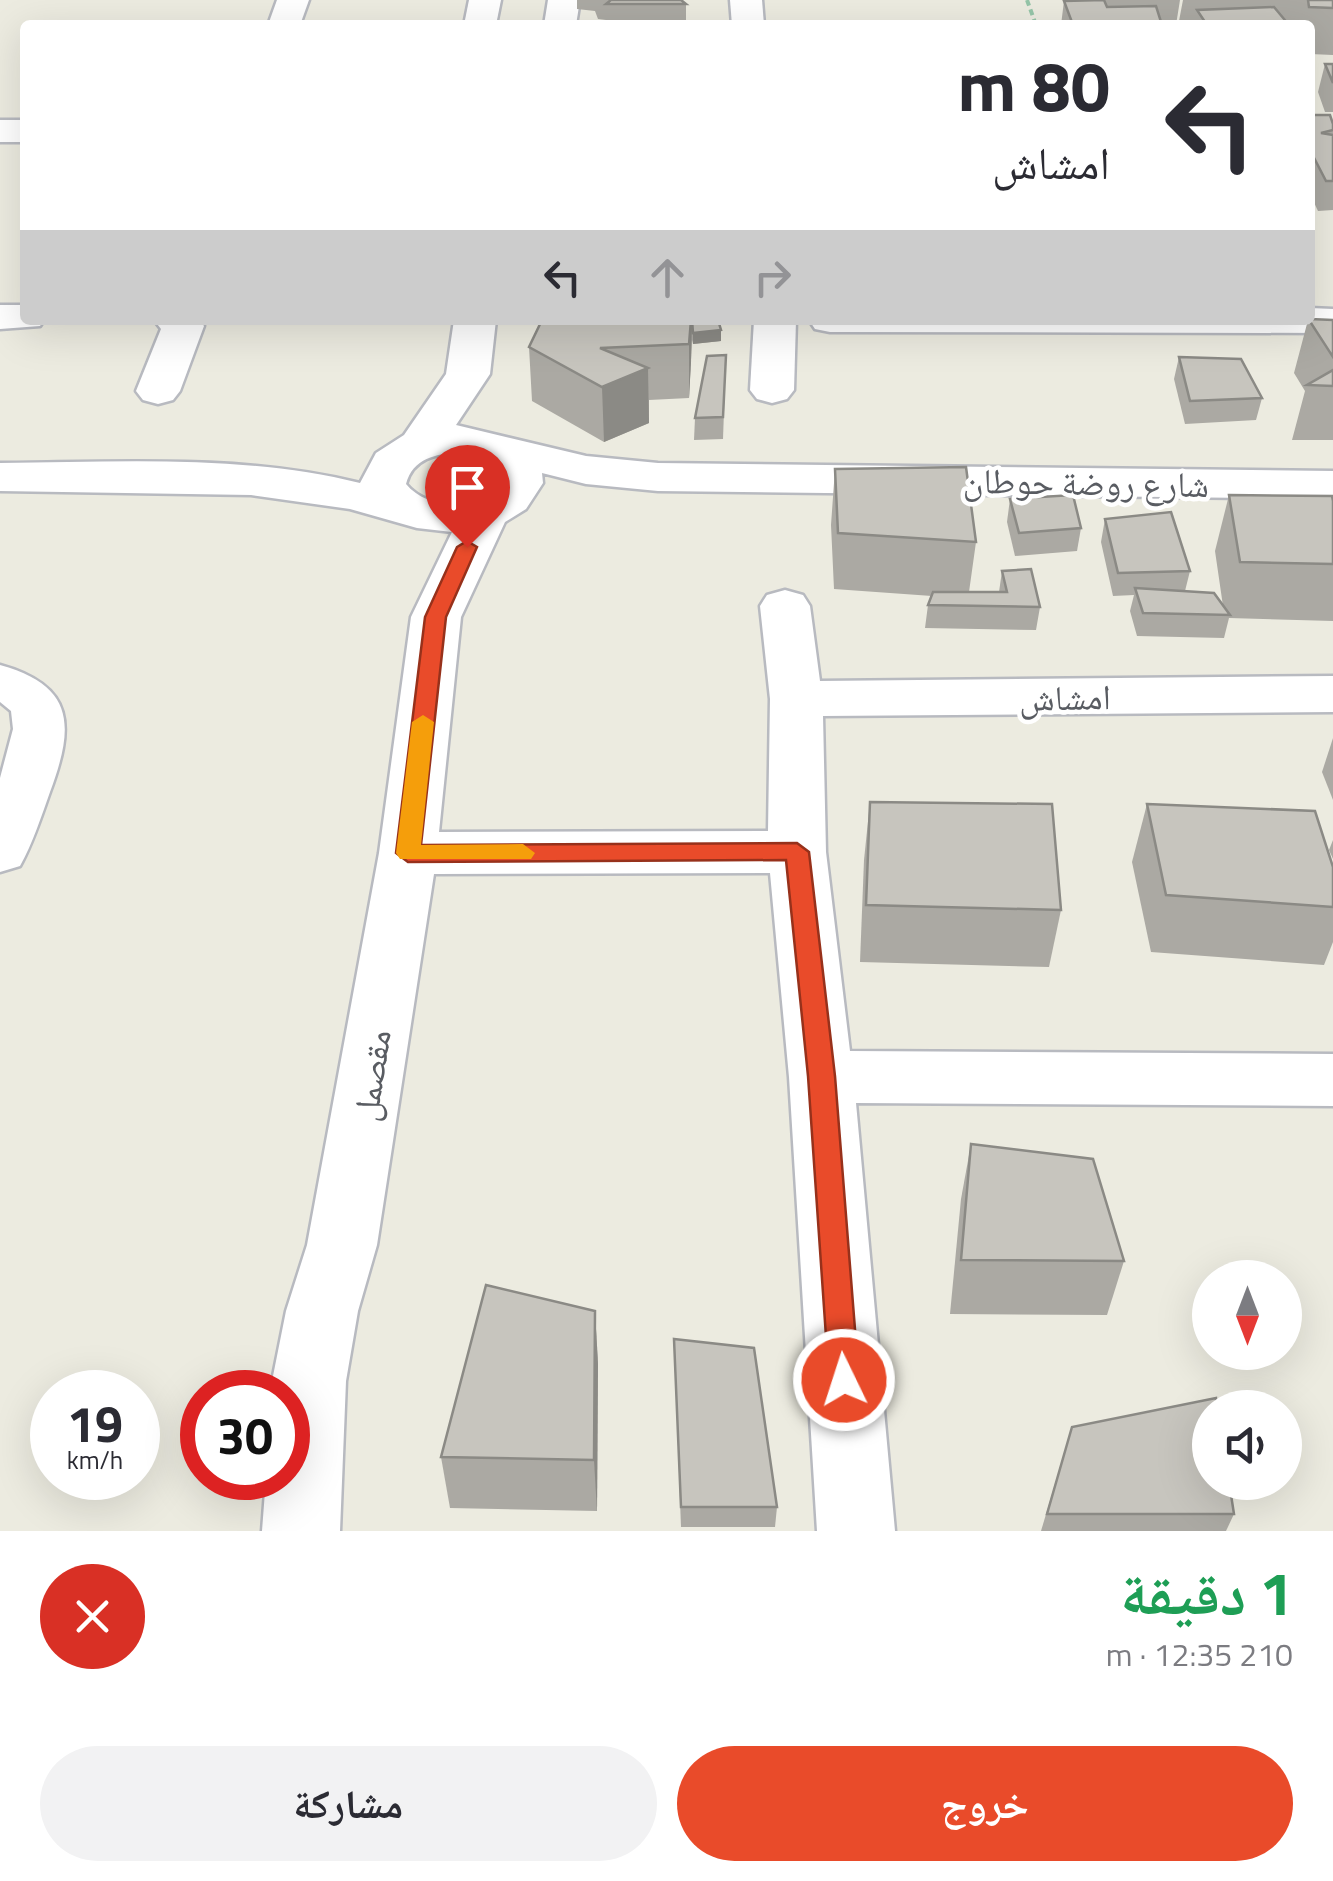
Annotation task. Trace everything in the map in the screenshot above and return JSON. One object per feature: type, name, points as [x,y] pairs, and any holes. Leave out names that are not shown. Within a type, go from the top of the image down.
[{"type":"street","points":[[158,391],[182,325]]},
{"type":"street","points":[[474,325],[468,374],[482,419],[502,449]]},
{"type":"street","points":[[772,390],[776,325]]},
{"type":"street","points":[[224,477],[334,465],[414,447],[468,374]]},
{"type":"street","name":"شارع روضة حوطان","points":[[414,447],[460,438],[586,470],[658,477],[1333,485]]},
{"type":"street","name":"مقصمل","points":[[414,447],[392,461],[383,485],[404,510],[422,548],[424,581],[436,617]]},
{"type":"street","name":"مقصمل","points":[[301,1531],[309,1381],[322,1311],[345,1226],[408,853],[436,617],[493,509],[521,484],[518,462],[502,449]]},
{"type":"street","points":[[0,478],[224,477],[315,486],[404,510]]},
{"type":"street","name":"شارع روضة حوطان","points":[[404,510],[445,519],[658,477]]},
{"type":"street","points":[[785,606],[796,699],[797,852],[821,1076],[856,1531]]},
{"type":"street","points":[[0,682],[32,700],[40,719],[37,742],[0,851]]},
{"type":"street","name":"امشاش","points":[[796,699],[1333,694]]},
{"type":"street","points":[[408,853],[797,852]]},
{"type":"street","points":[[821,1076],[1333,1080]]},
{"type":"building","points":[[611,0],[681,0],[686,4],[606,4]]},
{"type":"building","points":[[1104,0],[1107,7],[1156,6],[1160,20],[1071,20],[1064,1]]},
{"type":"building","points":[[1308,0],[1333,0],[1333,8],[1309,7]]},
{"type":"building","points":[[1274,7],[1285,20],[1204,20],[1197,10]]},
{"type":"building","points":[[1325,64],[1333,64],[1333,83]]},
{"type":"building","points":[[1315,115],[1330,115],[1333,124],[1333,130],[1321,133],[1333,135],[1333,181],[1326,181],[1315,160]]},
{"type":"building","points":[[1315,319],[1333,320],[1333,357],[1312,325]]},
{"type":"building","points":[[540,325],[691,325],[689,344],[600,348],[648,368],[602,387],[529,347]]},
{"type":"building","points":[[692,325],[720,325],[721,330],[693,333]]},
{"type":"building","points":[[726,355],[723,417],[695,418],[707,356]]},
{"type":"building","points":[[1179,357],[1241,359],[1262,398],[1190,401]]},
{"type":"building","points":[[1333,370],[1333,386],[1307,385]]},
{"type":"building","points":[[966,467],[976,542],[838,533],[835,469]]},
{"type":"building","points":[[1073,495],[1081,528],[1019,533],[1010,499]]},
{"type":"building","points":[[1229,495],[1332,496],[1333,564],[1240,562]]},
{"type":"building","points":[[1171,512],[1190,571],[1118,573],[1105,519]]},
{"type":"building","points":[[1031,569],[1040,607],[928,605],[933,592],[1007,592],[1002,571]]},
{"type":"building","points":[[1135,588],[1214,593],[1230,615],[1143,613]]},
{"type":"building","points":[[870,802],[1052,804],[1061,910],[866,905]]},
{"type":"building","points":[[1147,804],[1315,811],[1333,867],[1333,907],[1166,895]]},
{"type":"building","points":[[971,1144],[1093,1159],[1124,1261],[961,1260]]},
{"type":"building","points":[[486,1285],[595,1311],[594,1460],[441,1457]]},
{"type":"building","points":[[674,1339],[754,1348],[777,1507],[681,1507]]},
{"type":"building","points":[[1192,1403],[1192,1500],[1232,1500],[1234,1514],[1047,1514],[1072,1427]]},
{"type":"slow traffic","points":[[423,722],[408,853],[523,853]]},
{"type":"route","points":[[467,547],[436,617],[408,853],[797,852],[821,1076],[844,1380]]}]
